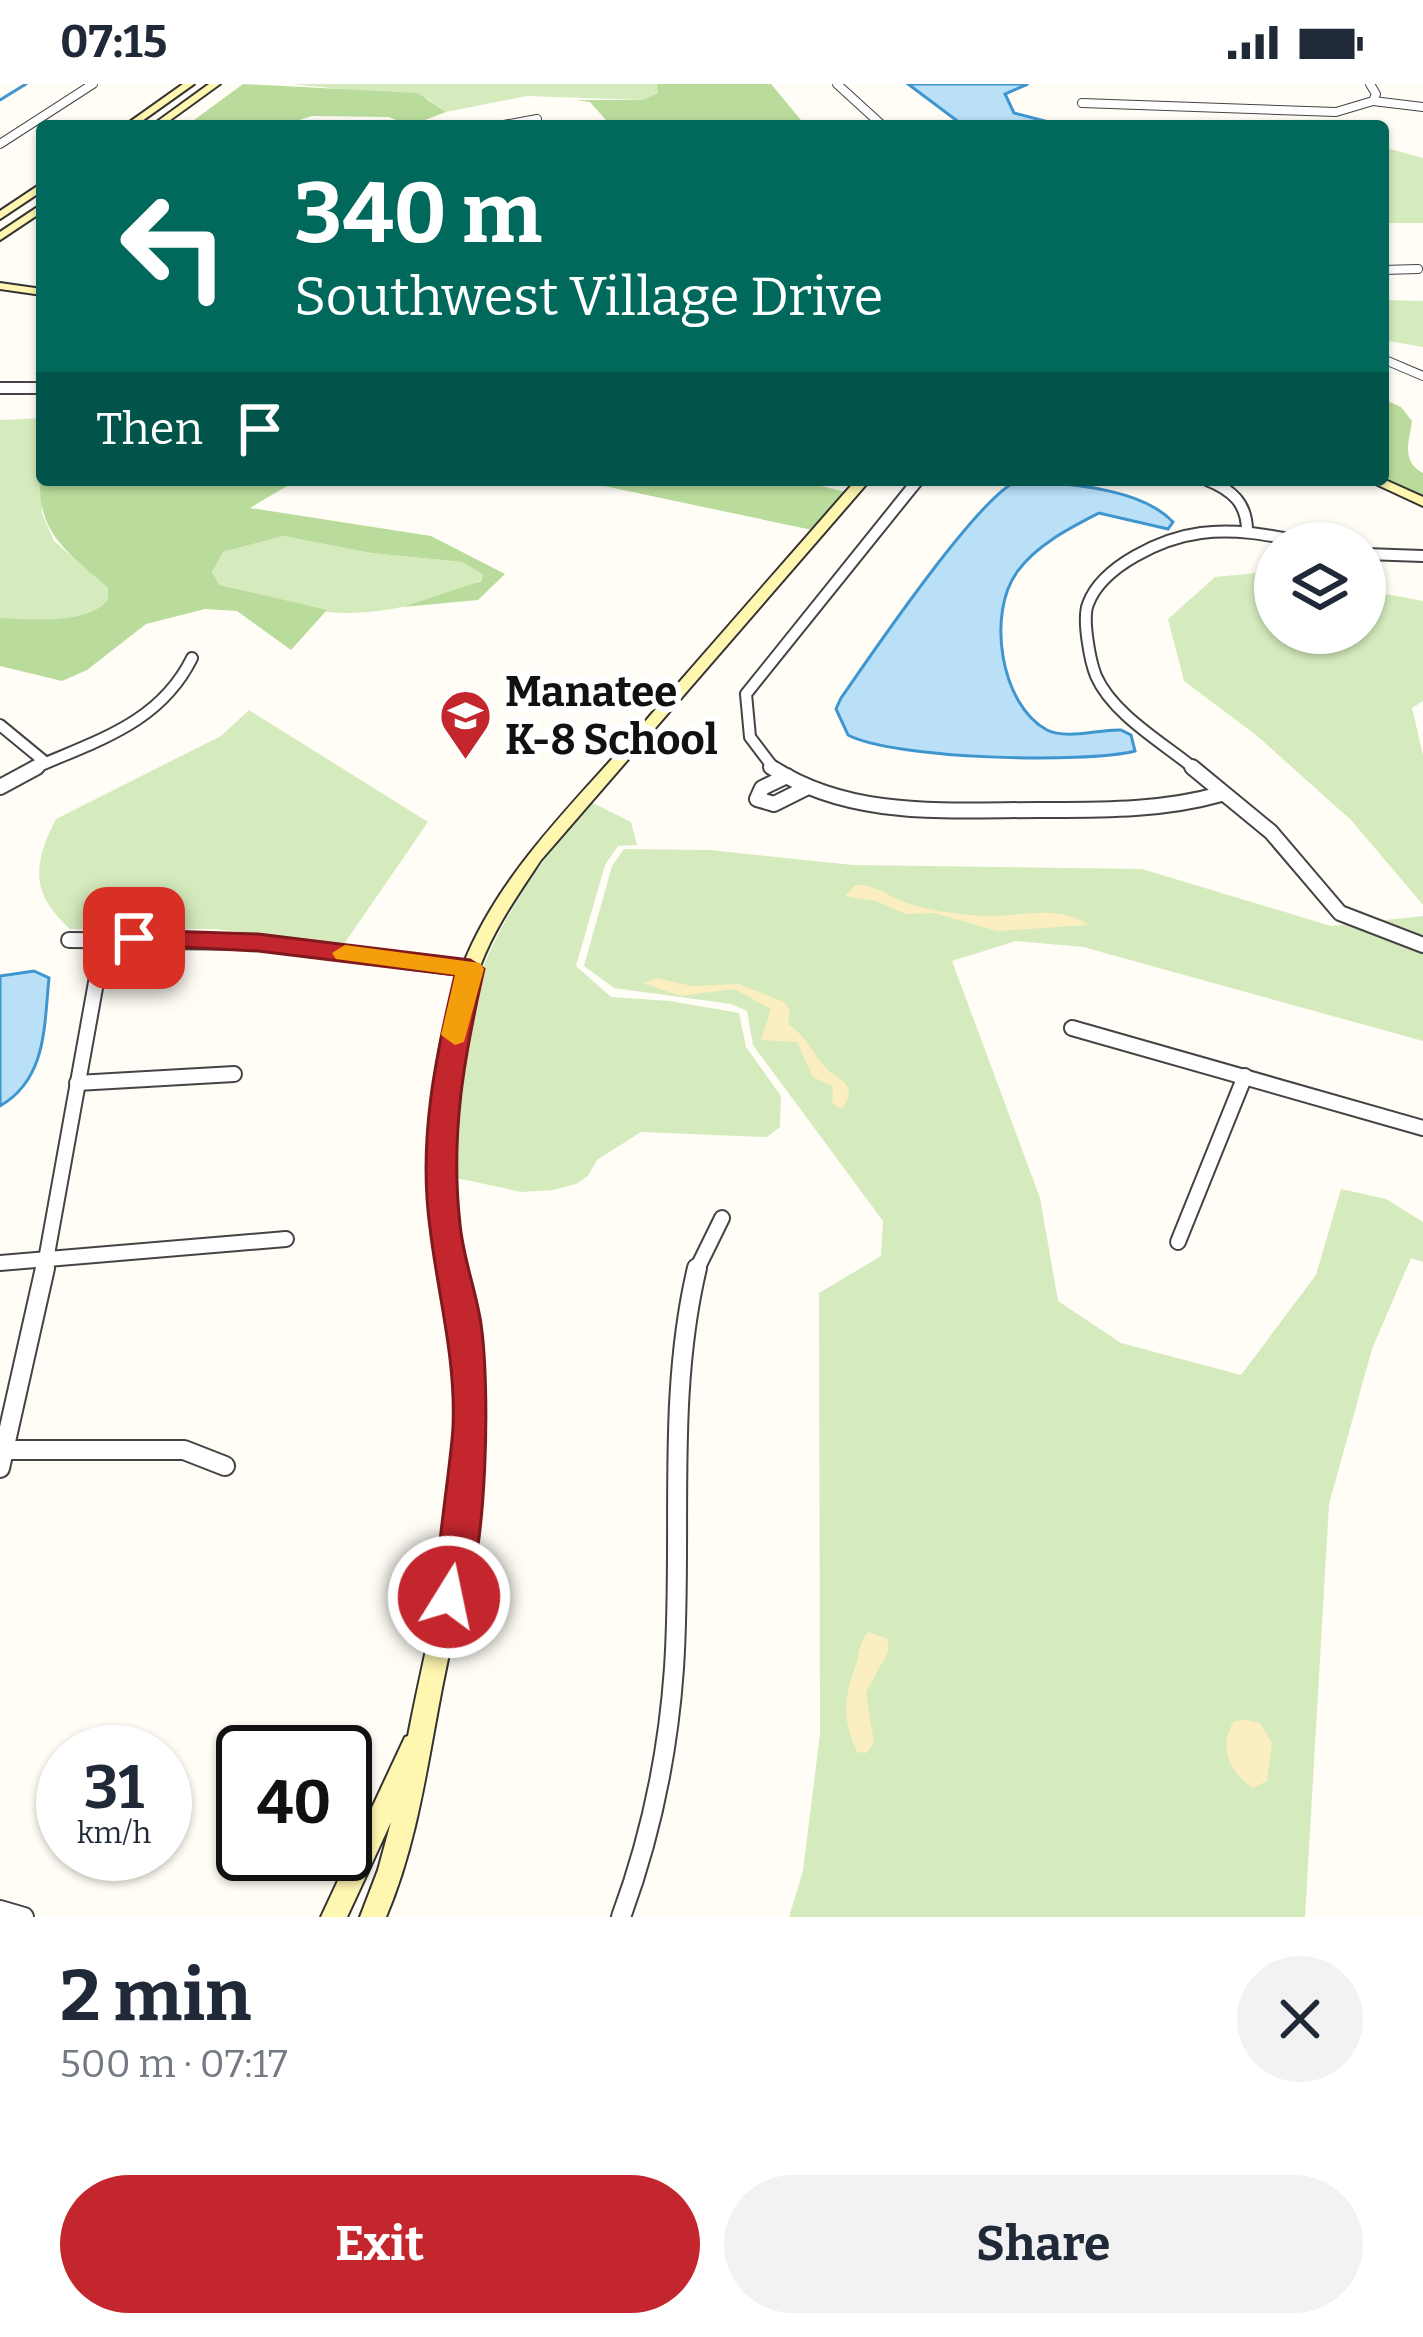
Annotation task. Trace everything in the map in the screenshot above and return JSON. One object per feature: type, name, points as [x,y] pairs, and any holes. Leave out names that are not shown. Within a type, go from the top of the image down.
[{"type":"street","points":[[37,120],[93,84]]},
{"type":"street","points":[[138,120],[189,84]]},
{"type":"street","points":[[164,120],[215,84]]},
{"type":"street","points":[[837,84],[876,120]]},
{"type":"street","points":[[1370,84],[1376,94],[1373,101]]},
{"type":"street","points":[[1082,103],[1311,113],[1351,110],[1373,101],[1423,107]]},
{"type":"street","points":[[527,120],[537,118]]},
{"type":"street","points":[[0,144],[36,121]]},
{"type":"street","points":[[0,216],[36,190]]},
{"type":"street","points":[[0,237],[36,211]]},
{"type":"street","points":[[1389,270],[1418,269]]},
{"type":"street","points":[[0,286],[36,295]]},
{"type":"street","points":[[0,295],[36,296]]},
{"type":"street","points":[[1389,362],[1423,376]]},
{"type":"street","points":[[0,388],[36,388]]},
{"type":"street","points":[[373,1917],[410,1804],[458,1555],[470,1426],[465,1325],[445,1227],[441,1151],[445,1078],[470,969],[499,909],[535,857],[858,486]]},
{"type":"street","points":[[913,486],[746,694],[743,717],[748,740],[806,788],[880,809],[1165,808],[1221,794]]},
{"type":"street","points":[[1218,486],[1240,498],[1248,516],[1247,531]]},
{"type":"street","points":[[1387,486],[1423,502]]},
{"type":"street","points":[[1254,532],[1198,533],[1159,544],[1120,566],[1096,588],[1085,609],[1096,676],[1118,706],[1271,832],[1340,913],[1423,945]]},
{"type":"street","points":[[1386,555],[1423,556]]},
{"type":"street","points":[[0,787],[45,762],[102,741],[149,713],[185,678],[192,658]]},
{"type":"street","points":[[0,725],[45,762]]},
{"type":"street","points":[[787,776],[762,788],[757,799],[773,804],[806,788]]},
{"type":"street","points":[[0,1468],[47,1259],[104,938]]},
{"type":"street","points":[[69,940],[258,942],[470,969]]},
{"type":"street","points":[[1072,1028],[1423,1128]]},
{"type":"street","points":[[77,1083],[234,1074]]},
{"type":"street","points":[[1178,1242],[1245,1076]]},
{"type":"street","points":[[621,1917],[644,1856],[669,1713],[681,1338],[697,1268],[722,1218]]},
{"type":"street","points":[[0,1262],[286,1239]]},
{"type":"street","points":[[4,1450],[184,1450],[225,1466]]},
{"type":"street","points":[[334,1917],[423,1724]]},
{"type":"street","points":[[0,1910],[24,1917]]},
{"type":"green space","points":[[243,84],[418,93],[446,112],[425,120],[312,116],[194,120]]},
{"type":"green space","points":[[292,84],[660,86],[658,93],[642,100],[527,96],[446,112],[427,98]]},
{"type":"green space","points":[[657,84],[771,84],[801,120],[606,120],[590,102],[576,100],[642,100],[658,93]]},
{"type":"green space","points":[[1389,149],[1423,158],[1423,223],[1389,223]]},
{"type":"green space","points":[[1389,300],[1423,301],[1423,347],[1389,341]]},
{"type":"green space","points":[[1389,402],[1401,407],[1412,421],[1408,450],[1412,463],[1423,473],[1423,499],[1389,483]]},
{"type":"green space","points":[[36,418],[36,486],[42,486],[42,514],[54,541],[108,588],[108,600],[86,614],[0,618],[0,420]]},
{"type":"green space","points":[[40,486],[287,486],[250,508],[431,536],[505,574],[478,600],[403,607],[481,581],[483,574],[462,562],[371,553],[283,536],[223,552],[212,572],[219,585],[327,610],[291,650],[237,611],[205,609],[146,624],[87,670],[62,681],[0,666],[0,618],[72,617],[108,600],[108,588],[52,533]]},
{"type":"green space","points":[[604,486],[821,486],[846,492],[812,530]]},
{"type":"green space","points":[[283,536],[371,553],[462,562],[483,573],[481,580],[441,596],[352,613],[308,609],[218,585],[212,572],[223,552]]},
{"type":"green space","points":[[1254,573],[1254,654],[1386,654],[1386,594],[1423,601],[1423,701],[1412,708],[1423,755],[1423,905],[1351,820],[1256,735],[1184,681],[1168,619],[1215,577]]},
{"type":"green space","points":[[249,710],[428,822],[344,944],[214,929],[70,929],[48,903],[39,878],[43,851],[56,819],[221,736]]},
{"type":"green space","points":[[591,802],[631,822],[637,845],[618,846],[605,865],[576,966],[611,997],[739,1013],[746,1047],[781,1096],[780,1127],[767,1137],[641,1132],[597,1160],[588,1176],[576,1184],[553,1190],[521,1192],[452,1177],[456,1068],[480,974],[525,887]]},
{"type":"green space","points":[[624,849],[710,850],[853,865],[1142,869],[1331,926],[1423,916],[1423,1041],[1083,947],[1016,941],[952,961],[1040,1198],[1058,1301],[1121,1343],[1241,1375],[1316,1275],[1341,1189],[1386,1199],[1423,1222],[1423,1262],[1411,1258],[1372,1349],[1329,1504],[1305,1917],[789,1917],[803,1871],[820,1734],[819,1293],[881,1256],[883,1221],[753,1045],[747,1011],[731,1004],[614,988],[584,966],[612,866]]},
{"type":"sand","points":[[855,885],[939,911],[986,916],[1061,914],[1089,925],[997,931],[934,913],[906,914],[876,901],[845,896]]},
{"type":"sand","points":[[656,978],[692,986],[739,984],[784,1002],[790,1011],[788,1024],[848,1087],[842,1109],[832,1103],[833,1087],[813,1077],[797,1042],[761,1040],[771,1009],[734,989],[681,996],[643,983]]},
{"type":"sand","points":[[868,1632],[888,1639],[888,1652],[866,1692],[874,1743],[866,1753],[857,1752],[846,1710]]},
{"type":"sand","points":[[1234,1721],[1260,1723],[1272,1743],[1267,1781],[1253,1788],[1232,1767],[1227,1750]]},
{"type":"water","points":[[908,84],[1028,84],[1005,94],[1014,113],[1041,120],[956,120]]},
{"type":"water","points":[[1010,486],[1080,486],[1142,501],[1173,522],[1168,529],[1099,513],[1054,538],[1025,562],[1002,610],[1003,657],[1009,680],[1031,718],[1047,730],[1064,734],[1121,730],[1131,735],[1135,751],[989,757],[905,749],[848,735],[836,709],[841,698],[954,542]]},
{"type":"water","points":[[34,971],[49,978],[40,1050],[27,1081],[0,1106],[0,976]]},
{"type":"waterway","points":[[0,100],[26,84]]},
{"type":"slow traffic","points":[[345,953],[470,969],[455,1035]]},
{"type":"place","name":"Manatee K-8 School","points":[[466,761]]},
{"type":"route","points":[[134,938],[258,942],[470,969],[445,1078],[441,1151],[445,1227],[465,1325],[470,1426],[458,1555],[449,1597]]}]
